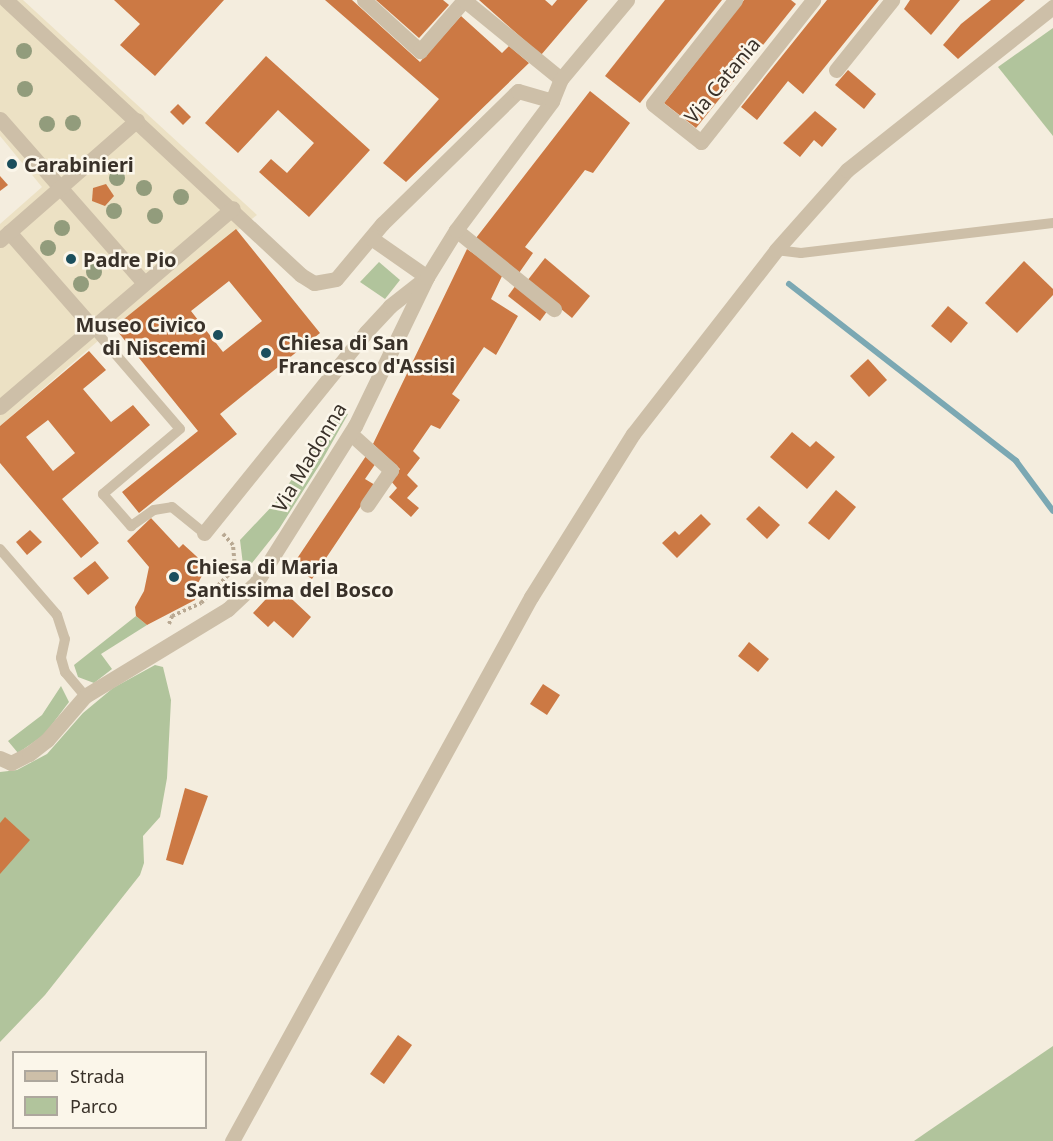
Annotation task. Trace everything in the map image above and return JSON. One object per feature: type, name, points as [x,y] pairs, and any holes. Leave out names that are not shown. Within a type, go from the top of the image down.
[{"type":"street","points":[[6,0],[233,208],[301,275],[314,283],[336,279],[371,238],[518,91],[552,101]]},
{"type":"street","points":[[364,0],[420,51],[464,0],[561,79]]},
{"type":"street","name":"Via Madonna","points":[[1,759],[12,763],[47,740],[86,696],[228,609],[256,584],[351,434],[426,277],[456,230],[552,101],[561,79],[627,0]]},
{"type":"street","name":"Via Catania","points":[[735,0],[653,104],[701,142],[809,1]]},
{"type":"street","points":[[836,70],[892,0]]},
{"type":"street","points":[[232,1141],[531,597],[633,434],[776,250],[847,170],[1053,7]]},
{"type":"street","points":[[0,119],[144,283]]},
{"type":"street","points":[[93,328],[5,236],[137,120]]},
{"type":"street","points":[[0,407],[233,208]]},
{"type":"street","points":[[456,230],[554,309]]},
{"type":"street","points":[[208,527],[366,332],[390,306],[426,277],[371,238]]},
{"type":"street","points":[[351,434],[391,470],[368,505]]},
{"type":"lane","points":[[776,250],[801,253],[1053,223]]},
{"type":"lane","points":[[93,328],[180,429],[103,494],[131,526],[154,510],[172,507],[208,527]]},
{"type":"lane","points":[[0,549],[57,615],[65,639],[61,658],[65,672],[86,696]]},
{"type":"path","points":[[177,639],[168,629],[172,616],[201,603],[235,568],[233,545],[208,527]]},
{"type":"green space","points":[[1053,28],[1053,136],[998,67]]},
{"type":"green space","points":[[379,262],[400,280],[385,299],[360,282]]},
{"type":"green space","points":[[339,412],[348,414],[320,464],[279,529],[244,573],[240,540],[276,502]]},
{"type":"green space","points":[[136,616],[147,625],[101,654],[112,669],[94,683],[78,677],[74,665]]},
{"type":"green space","points":[[155,665],[163,667],[171,700],[167,778],[160,817],[143,836],[144,863],[140,875],[45,995],[0,1042],[0,772],[17,770],[47,754],[83,713],[113,688]]},
{"type":"green space","points":[[61,686],[69,702],[44,735],[18,753],[8,741],[42,715]]},
{"type":"green space","points":[[1053,1046],[1053,1141],[914,1141],[927,1132]]},
{"type":"shaded area","points":[[0,0],[23,0],[257,215],[114,327],[0,426],[0,224],[42,187],[0,136]]},
{"type":"building","points":[[114,0],[224,0],[155,76],[120,45],[140,24]]},
{"type":"building","points":[[325,0],[352,0],[420,62],[461,16],[502,53],[509,46],[529,63],[406,182],[383,163],[439,99]]},
{"type":"building","points":[[376,0],[443,0],[449,5],[419,38]]},
{"type":"building","points":[[479,0],[545,0],[552,6],[557,0],[588,0],[541,55]]},
{"type":"building","points":[[665,0],[722,0],[640,103],[605,76]]},
{"type":"building","points":[[744,0],[791,0],[796,4],[696,128],[664,103]]},
{"type":"building","points":[[827,0],[879,0],[803,94],[788,81],[757,120],[741,107]]},
{"type":"building","points":[[910,0],[960,0],[931,35],[904,9]]},
{"type":"building","points":[[991,0],[1025,0],[958,59],[943,45],[961,24]]},
{"type":"building","points":[[266,56],[370,150],[309,217],[259,172],[271,159],[287,173],[314,143],[278,110],[238,153],[205,123]]},
{"type":"building","points":[[848,70],[876,94],[864,109],[835,85]]},
{"type":"building","points":[[590,91],[630,123],[593,173],[585,170],[525,247],[533,253],[519,273],[476,238]]},
{"type":"building","points":[[178,104],[191,117],[183,125],[170,112]]},
{"type":"building","points":[[815,111],[837,129],[822,147],[814,140],[800,157],[783,143]]},
{"type":"building","points":[[0,176],[8,185],[0,191]]},
{"type":"building","points":[[106,184],[114,196],[105,206],[92,201],[93,188]]},
{"type":"building","points":[[236,229],[320,333],[220,414],[237,434],[139,513],[122,492],[198,431],[114,327]],"holes":[[[229,281],[262,321],[223,352],[191,311]]]},
{"type":"building","points":[[467,249],[503,274],[491,299],[518,316],[496,355],[484,347],[452,394],[460,400],[440,429],[431,425],[413,451],[420,458],[407,475],[418,486],[407,498],[419,508],[411,517],[389,497],[397,488],[390,480],[400,469],[373,444]]},
{"type":"building","points":[[545,258],[590,296],[572,318],[527,281]]},
{"type":"building","points":[[1024,261],[1053,289],[1053,295],[1017,333],[985,303]]},
{"type":"building","points":[[516,285],[548,310],[540,321],[508,296]]},
{"type":"building","points":[[948,306],[968,323],[951,343],[931,326]]},
{"type":"building","points":[[89,351],[106,370],[83,389],[111,422],[133,405],[150,425],[62,499],[99,543],[81,558],[0,463],[0,426]],"holes":[[[48,420],[75,453],[53,471],[26,437]]]},
{"type":"building","points":[[868,359],[887,380],[869,397],[850,376]]},
{"type":"building","points":[[792,432],[810,447],[816,441],[835,457],[807,489],[770,457]]},
{"type":"building","points":[[366,456],[376,463],[365,479],[375,485],[312,579],[292,566]]},
{"type":"building","points":[[836,490],[856,507],[829,540],[808,523]]},
{"type":"building","points":[[759,506],[780,525],[767,539],[746,519]]},
{"type":"building","points":[[701,514],[711,524],[677,558],[662,543],[675,531],[679,535]]},
{"type":"building","name":"Chiesa di Maria Santissima del Bosco","points":[[151,518],[179,548],[183,544],[207,566],[196,587],[195,600],[147,625],[136,616],[135,607],[144,591],[149,567],[127,541]]},
{"type":"building","points":[[30,530],[42,542],[27,555],[16,542]]},
{"type":"building","points":[[95,561],[109,578],[88,595],[73,578]]},
{"type":"building","points":[[278,586],[311,617],[293,638],[274,621],[268,627],[253,613]]},
{"type":"building","points":[[749,642],[769,659],[758,672],[738,656]]},
{"type":"building","points":[[543,684],[560,695],[547,715],[530,704]]},
{"type":"building","points":[[185,788],[208,796],[183,865],[166,860]]},
{"type":"building","points":[[5,817],[30,840],[0,874],[0,823]]},
{"type":"building","points":[[398,1035],[412,1045],[384,1084],[370,1074]]},
{"type":"waterway","points":[[789,284],[1016,461],[1053,511]]},
{"type":"place","name":"Carabinieri","points":[[12,164]]},
{"type":"place","name":"Padre Pio","points":[[71,259]]},
{"type":"place","name":"Museo Civico di Niscemi","points":[[218,335]]},
{"type":"place","name":"Chiesa di San Francesco d'Assisi","points":[[266,353]]},
{"type":"place","name":"Chiesa di Maria Santissima del Bosco","points":[[174,577]]}]
